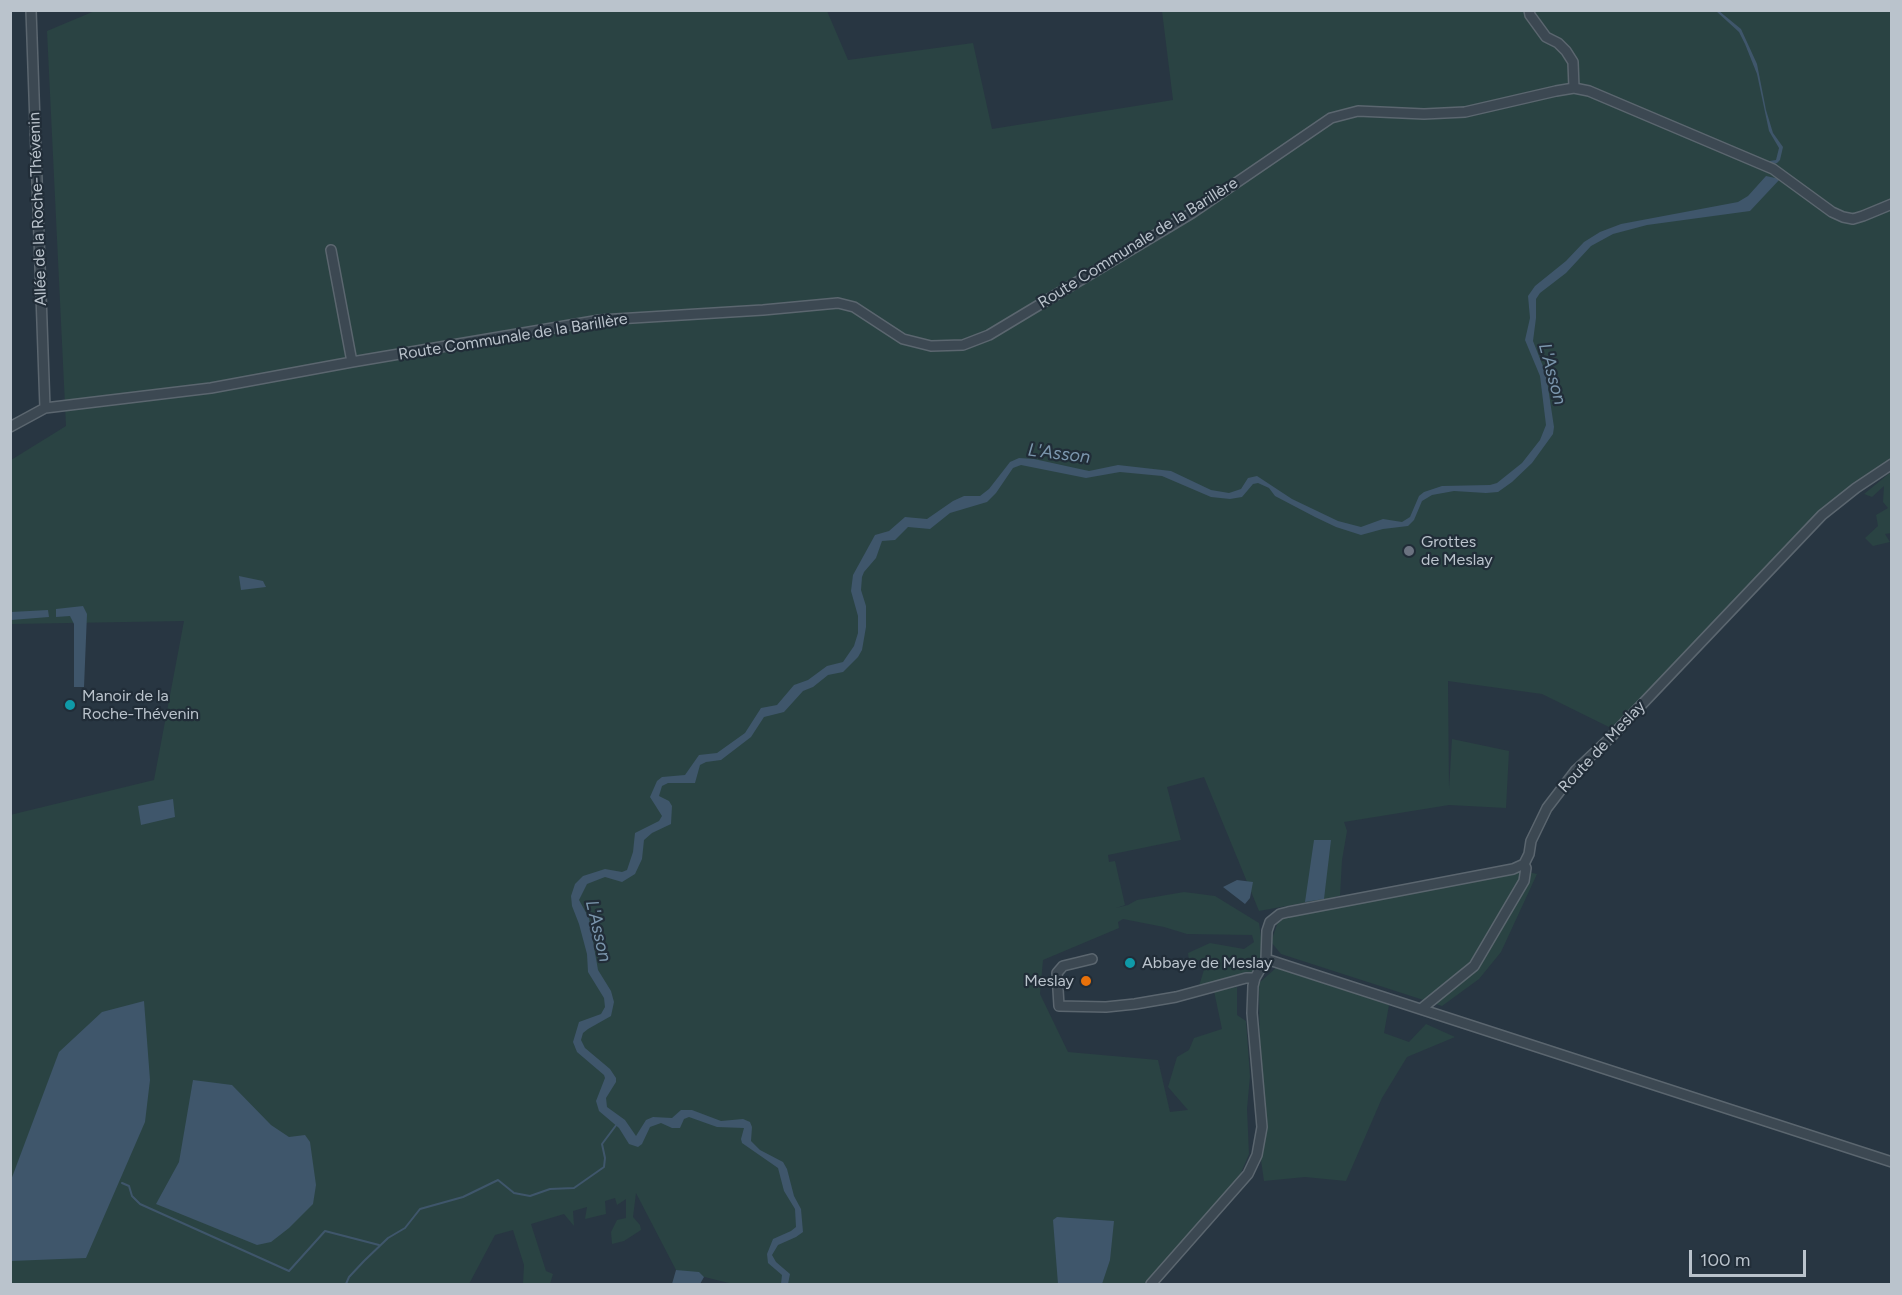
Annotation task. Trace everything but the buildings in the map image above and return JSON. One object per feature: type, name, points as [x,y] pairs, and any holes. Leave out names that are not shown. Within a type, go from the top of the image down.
[{"type":"street","name":"Allée de la Roche-Thévenin","points":[[31,10],[45,408]]},
{"type":"street","points":[[1529,10],[1530,15],[1546,37],[1558,43],[1573,62],[1574,88]]},
{"type":"street","name":"Route Communale de la Barillère","points":[[45,408],[211,388],[600,320],[838,303],[854,307],[903,339],[931,346],[963,345],[989,335],[1192,213],[1331,118],[1358,111],[1424,114],[1465,112],[1574,88],[1589,92],[1773,169],[1832,212],[1843,217],[1853,219],[1892,204]]},
{"type":"street","points":[[332,250],[352,362]]},
{"type":"street","points":[[10,427],[45,408]]},
{"type":"street","name":"Route de Meslay","points":[[1421,1009],[1474,966],[1524,881],[1526,868],[1524,864],[1547,808],[1576,770],[1822,515],[1856,488],[1892,464]]},
{"type":"street","points":[[1151,1284],[1248,1174],[1257,1155],[1262,1127],[1252,1013],[1253,986],[1266,959],[1267,931],[1270,922],[1280,914],[1513,869],[1524,864]]},
{"type":"street","points":[[1092,959],[1063,966],[1057,973],[1059,1006],[1106,1007],[1136,1004],[1176,997],[1246,978],[1255,978]]},
{"type":"street","points":[[1266,959],[1892,1162]]},
{"type":"green space","points":[[97,10],[827,11],[848,60],[973,43],[992,129],[1173,100],[1162,11],[1891,11],[1891,458],[1835,501],[1611,728],[1542,694],[1448,681],[1449,789],[1452,739],[1509,751],[1506,808],[1449,805],[1344,822],[1347,831],[1342,860],[1340,896],[1336,896],[1335,899],[1259,911],[1204,777],[1167,787],[1181,840],[1108,855],[1109,862],[1115,861],[1125,905],[1116,908],[1128,905],[1137,900],[1184,892],[1215,896],[1259,923],[1264,958],[1248,976],[1199,986],[1207,960],[1189,960],[1188,953],[1210,943],[1244,949],[1254,942],[1252,935],[1187,934],[1123,919],[1118,922],[1119,928],[1043,960],[1040,994],[1068,1052],[1158,1060],[1170,1112],[1188,1110],[1168,1087],[1177,1057],[1189,1050],[1194,1038],[1222,1029],[1214,991],[1237,987],[1237,1015],[1246,1021],[1250,1076],[1247,1109],[1249,1154],[1238,1180],[1144,1284],[733,1284],[676,1270],[636,1193],[633,1217],[641,1230],[624,1241],[612,1244],[611,1232],[617,1220],[626,1218],[626,1199],[617,1205],[615,1198],[605,1201],[606,1214],[585,1219],[587,1207],[573,1211],[574,1226],[564,1214],[531,1224],[546,1271],[553,1274],[550,1284],[523,1284],[524,1265],[513,1230],[495,1235],[469,1284],[11,1284],[10,815],[154,780],[184,621],[11,624],[11,460],[66,426],[47,31]]},
{"type":"green space","points":[[1891,472],[1891,533],[1885,534],[1890,542],[1873,546],[1865,538],[1878,526],[1876,515],[1888,508],[1883,502],[1884,486],[1872,497],[1864,494]]},
{"type":"green space","points":[[1523,871],[1537,874],[1501,952],[1479,979],[1442,1006],[1281,954],[1271,942],[1279,919]]},
{"type":"green space","points":[[1276,968],[1389,1005],[1384,1033],[1409,1042],[1426,1024],[1455,1037],[1407,1057],[1382,1098],[1346,1181],[1305,1177],[1264,1181],[1261,1160],[1259,983]]},
{"type":"water","points":[[1716,11],[1741,29],[1757,64],[1773,133],[1783,147],[1777,163],[1770,165],[1764,162],[1776,160],[1779,148],[1769,131],[1757,74],[1745,44],[1739,32]]},
{"type":"water","points":[[1766,176],[1780,179],[1750,211],[1647,225],[1613,234],[1591,246],[1566,273],[1540,293],[1536,299],[1533,341],[1546,374],[1554,427],[1553,434],[1532,463],[1498,492],[1454,491],[1432,495],[1422,501],[1414,520],[1408,526],[1361,535],[1315,517],[1275,496],[1269,488],[1258,483],[1253,484],[1242,497],[1230,499],[1211,497],[1162,476],[1120,472],[1086,478],[1021,465],[1013,468],[987,502],[950,513],[930,529],[908,527],[895,540],[882,541],[876,558],[862,577],[861,590],[866,606],[866,627],[862,650],[858,657],[843,672],[828,675],[813,687],[803,691],[784,712],[764,717],[751,737],[721,760],[700,765],[695,783],[668,783],[662,786],[659,796],[669,801],[672,806],[671,824],[652,833],[644,840],[642,859],[635,874],[622,882],[605,877],[587,884],[579,900],[589,918],[598,970],[611,991],[614,1002],[611,1016],[583,1033],[581,1040],[585,1048],[610,1069],[616,1078],[606,1098],[607,1107],[625,1120],[636,1136],[646,1120],[653,1117],[672,1118],[681,1110],[692,1110],[721,1121],[743,1119],[750,1122],[751,1141],[760,1150],[783,1162],[794,1196],[801,1209],[803,1232],[778,1245],[772,1255],[776,1262],[790,1274],[788,1284],[781,1284],[782,1275],[768,1263],[767,1254],[773,1239],[796,1227],[795,1209],[784,1191],[778,1168],[742,1143],[744,1128],[717,1127],[689,1117],[684,1119],[680,1128],[672,1128],[661,1123],[650,1127],[642,1144],[638,1147],[629,1144],[619,1128],[599,1111],[596,1101],[605,1078],[604,1075],[577,1052],[573,1042],[579,1022],[601,1014],[605,1007],[604,998],[588,972],[587,954],[572,906],[571,896],[575,884],[583,876],[605,869],[622,872],[627,870],[633,852],[635,833],[659,821],[662,816],[650,797],[657,781],[662,777],[685,775],[699,755],[717,753],[745,733],[761,708],[777,705],[794,685],[808,680],[827,666],[843,662],[854,646],[858,633],[858,616],[851,591],[853,575],[875,535],[889,531],[905,517],[927,519],[964,496],[980,496],[989,489],[1010,462],[1019,458],[1089,471],[1118,465],[1171,471],[1211,490],[1229,493],[1241,489],[1248,478],[1257,476],[1292,499],[1338,521],[1361,527],[1383,519],[1402,522],[1410,517],[1419,496],[1424,492],[1442,486],[1497,483],[1522,463],[1540,440],[1546,425],[1540,376],[1525,340],[1530,318],[1528,296],[1535,286],[1566,261],[1584,242],[1600,232],[1621,224],[1738,202],[1748,196]]},
{"type":"water","points":[[239,576],[263,581],[266,587],[241,590]]},
{"type":"water","points":[[83,606],[87,614],[84,687],[74,687],[74,624],[70,616],[56,617],[56,609]]},
{"type":"water","points":[[48,610],[49,617],[11,620],[11,612]]},
{"type":"water","points":[[173,799],[175,817],[141,825],[138,806]]},
{"type":"water","points":[[1314,840],[1331,840],[1324,899],[1305,902]]},
{"type":"water","points":[[1237,880],[1253,882],[1250,898],[1245,904],[1223,887]]},
{"type":"water","points":[[144,1001],[150,1080],[145,1122],[86,1258],[11,1261],[11,1180],[59,1052],[102,1012]]},
{"type":"water","points":[[193,1080],[232,1085],[271,1125],[289,1137],[305,1135],[310,1142],[316,1185],[313,1204],[271,1242],[257,1245],[156,1204],[179,1162]]},
{"type":"water","points":[[1057,1217],[1114,1221],[1110,1260],[1102,1284],[1058,1284],[1053,1220]]},
{"type":"water","points":[[676,1270],[699,1272],[704,1277],[700,1284],[672,1284]]},
{"type":"waterway","points":[[346,1284],[349,1277],[364,1261],[388,1238],[405,1228],[420,1209],[463,1197],[498,1180],[514,1193],[530,1196],[550,1189],[574,1188],[604,1167],[602,1144],[617,1124]]},
{"type":"waterway","points":[[122,1183],[129,1186],[132,1196],[140,1204],[289,1271],[325,1231],[379,1245]]},
{"type":"place","name":"Grottes de Meslay","points":[[1409,551]]},
{"type":"place","name":"Manoir de la Roche-Thévenin","points":[[70,705]]},
{"type":"place","name":"Abbaye de Meslay","points":[[1130,963]]},
{"type":"place","name":"Meslay","points":[[1086,981]]},
{"type":"water label","name":"L'Asson","points":[[1552,374]]},
{"type":"water label","name":"L'Asson","points":[[1059,454]]},
{"type":"water label","name":"L'Asson","points":[[598,931]]}]
